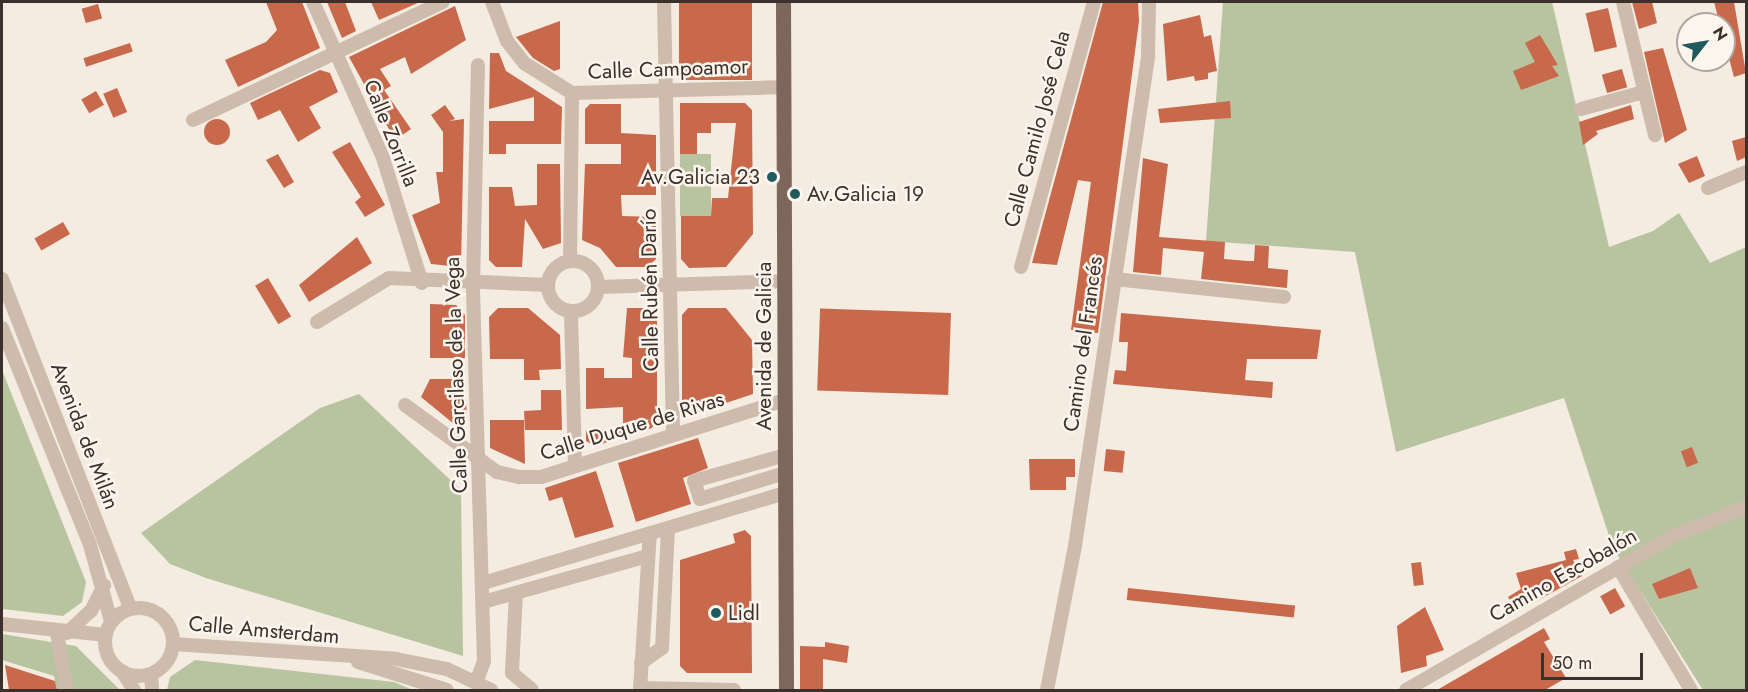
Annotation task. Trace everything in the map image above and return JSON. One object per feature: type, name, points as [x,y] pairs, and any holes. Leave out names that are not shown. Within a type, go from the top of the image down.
[{"type":"main road","name":"Avenida de Galicia","points":[[783,2],[786,690]]},
{"type":"street","name":"Calle Zorrilla","points":[[313,2],[334,54],[383,158],[422,283]]},
{"type":"street","points":[[193,120],[443,2]]},
{"type":"street","name":"Calle Campoamor","points":[[492,2],[507,41],[524,63],[572,93],[784,87]]},
{"type":"street","name":"Calle Rubén Darío","points":[[664,2],[669,90],[672,435]]},
{"type":"street","name":"Calle Camilo José Cela","points":[[1020,267],[1094,2]]},
{"type":"street","name":"Camino del Francés","points":[[1047,690],[1148,55],[1149,2]]},
{"type":"street","points":[[1623,2],[1654,135]]},
{"type":"street","name":"Calle Garcilaso de la Vega","points":[[476,683],[484,661],[480,461],[473,284],[478,65]]},
{"type":"street","points":[[1581,109],[1644,92]]},
{"type":"street","points":[[570,261],[572,93]]},
{"type":"street","points":[[1708,188],[1746,172]]},
{"type":"street","points":[[570,261],[553,271],[548,285],[550,297],[571,312]]},
{"type":"street","points":[[570,261],[592,270],[598,287],[590,306],[571,312]]},
{"type":"street","points":[[317,321],[389,278],[422,283],[548,285]]},
{"type":"street","name":"Avenida de Milán","points":[[2,279],[130,608]]},
{"type":"street","points":[[1113,279],[1284,297]]},
{"type":"street","points":[[598,287],[784,281]]},
{"type":"street","points":[[571,312],[575,466]]},
{"type":"street","name":"Avenida de Milán","points":[[2,328],[104,585],[111,621]]},
{"type":"street","name":"Calle Duque de Rivas","points":[[405,405],[480,461],[519,477],[575,466],[785,400]]},
{"type":"street","points":[[785,456],[694,481],[700,500],[785,473]]},
{"type":"street","points":[[483,583],[785,493]]},
{"type":"street","name":"Camino Escobalón","points":[[1406,690],[1676,535],[1746,507]]},
{"type":"street","points":[[641,663],[662,648],[668,528]]},
{"type":"street","points":[[650,533],[640,689],[734,690]]},
{"type":"street","points":[[483,602],[648,556]]},
{"type":"street","points":[[1618,567],[1691,690]]},
{"type":"street","points":[[62,633],[91,610],[104,585]]},
{"type":"street","points":[[516,593],[512,673],[532,690]]},
{"type":"street","points":[[123,673],[151,674],[168,660],[173,644],[164,618],[146,608],[130,608],[111,621],[105,635],[109,659],[123,673],[134,690]]},
{"type":"street","points":[[2,624],[62,633],[105,635]]},
{"type":"street","points":[[62,633],[67,690]]},
{"type":"street","name":"Calle Amsterdam","points":[[173,644],[351,658],[447,669],[491,690]]},
{"type":"street","name":"Calle Amsterdam","points":[[351,658],[447,690]]},
{"type":"street","points":[[151,674],[152,690]]},
{"type":"green space","points":[[1223,2],[1552,2],[1609,247],[1653,231],[1679,213],[1710,263],[1746,247],[1746,690],[1703,690],[1613,548],[1564,398],[1396,452],[1355,252],[1206,241]]},
{"type":"green space","points":[[680,154],[711,154],[711,216],[680,216]]},
{"type":"green space","points":[[2,370],[86,582],[82,602],[63,616],[2,609]]},
{"type":"green space","points":[[359,394],[461,490],[463,656],[206,578],[170,564],[141,533],[320,408]]},
{"type":"green space","points":[[2,634],[76,646],[120,690],[57,690],[54,676],[2,660]]},
{"type":"green space","points":[[195,660],[394,682],[413,690],[167,690],[170,677]]},
{"type":"building","points":[[266,2],[302,2],[320,48],[238,87],[225,60],[266,42],[277,30]]},
{"type":"building","points":[[327,2],[345,2],[356,31],[342,38]]},
{"type":"building","points":[[371,2],[420,2],[379,20]]},
{"type":"building","points":[[679,2],[752,2],[752,80],[679,80]]},
{"type":"building","points":[[1103,2],[1138,2],[1139,21],[1098,333],[1071,330],[1091,182],[1078,180],[1057,265],[1032,263]]},
{"type":"building","points":[[1632,2],[1652,2],[1657,23],[1639,29]]},
{"type":"building","points":[[1714,2],[1734,2],[1736,12],[1717,12]]},
{"type":"building","points":[[98,4],[102,18],[86,23],[82,9]]},
{"type":"building","points":[[455,6],[466,40],[411,74],[405,57],[380,69],[391,86],[384,90],[411,129],[395,140],[349,57]]},
{"type":"building","points":[[1608,8],[1617,47],[1595,52],[1586,13]]},
{"type":"building","points":[[1736,14],[1746,73],[1734,77],[1733,72],[1736,72]]},
{"type":"building","points":[[1200,15],[1204,37],[1211,35],[1217,71],[1208,73],[1208,79],[1195,81],[1194,76],[1167,81],[1163,24]]},
{"type":"building","points":[[560,21],[560,69],[554,71],[533,58],[516,37]]},
{"type":"building","points":[[1540,35],[1558,65],[1552,66],[1559,76],[1521,90],[1513,71],[1535,62],[1525,43]]},
{"type":"building","points":[[130,43],[133,52],[86,67],[83,58]]},
{"type":"building","points":[[1663,48],[1687,130],[1665,143],[1644,52]]},
{"type":"building","points":[[490,53],[499,53],[506,71],[562,107],[561,144],[506,144],[506,154],[489,154],[489,121],[534,121],[534,97],[489,109]]},
{"type":"building","points":[[1622,69],[1627,87],[1607,93],[1602,75]]},
{"type":"building","points":[[320,70],[330,73],[338,92],[309,107],[321,128],[298,142],[280,110],[258,120],[250,103]]},
{"type":"building","points":[[117,88],[127,112],[113,118],[103,94]]},
{"type":"building","points":[[96,91],[104,105],[89,113],[81,100]]},
{"type":"building","points":[[1230,101],[1231,118],[1160,123],[1158,109]]},
{"type":"building","points":[[680,103],[745,103],[752,110],[753,234],[726,267],[689,268],[681,259],[681,216],[711,216],[712,198],[728,198],[736,123],[711,123],[711,133],[697,133],[697,154],[680,154]]},
{"type":"building","points":[[590,104],[621,104],[621,133],[656,135],[656,195],[621,195],[622,216],[656,217],[656,259],[648,267],[616,267],[600,248],[582,240],[585,164],[621,164],[621,144],[585,144],[585,109]]},
{"type":"building","points":[[445,105],[455,119],[449,121],[464,119],[461,267],[431,264],[412,215],[440,203],[436,172],[443,172],[443,132],[431,115]]},
{"type":"building","points":[[1631,105],[1634,119],[1596,131],[1598,134],[1583,145],[1579,122]]},
{"type":"building","points":[[217,119],[226,123],[230,132],[226,141],[217,145],[208,141],[204,132],[208,123]]},
{"type":"building","points":[[1746,137],[1746,157],[1737,161],[1732,141]]},
{"type":"building","points":[[350,142],[385,205],[365,217],[355,202],[361,197],[332,152]]},
{"type":"building","points":[[278,154],[294,182],[284,188],[266,160]]},
{"type":"building","points":[[1697,156],[1705,176],[1689,183],[1678,164]]},
{"type":"building","points":[[1143,158],[1168,164],[1159,237],[1225,242],[1224,259],[1248,261],[1254,261],[1255,245],[1269,246],[1268,268],[1288,270],[1287,288],[1201,279],[1204,252],[1163,248],[1161,275],[1133,272]]},
{"type":"building","points":[[537,164],[560,164],[561,243],[543,249],[525,219],[522,267],[496,267],[489,260],[489,187],[512,187],[515,206],[537,205]]},
{"type":"building","points":[[63,222],[70,234],[41,251],[34,238]]},
{"type":"building","points":[[357,237],[372,263],[309,302],[299,285]]},
{"type":"building","points":[[268,278],[291,317],[278,324],[255,286]]},
{"type":"building","points":[[430,304],[456,305],[465,315],[465,358],[430,358]]},
{"type":"building","points":[[498,308],[528,308],[560,335],[561,369],[539,370],[540,380],[524,380],[524,359],[490,359],[489,317]]},
{"type":"building","points":[[627,308],[649,308],[657,316],[657,419],[652,428],[595,446],[586,441],[586,429],[623,429],[623,407],[586,409],[586,368],[604,368],[604,378],[632,378],[632,358],[623,357]]},
{"type":"building","points":[[688,308],[726,308],[752,340],[753,394],[690,415],[682,409],[682,315]]},
{"type":"building","points":[[820,308],[951,313],[948,395],[817,390]]},
{"type":"building","points":[[1121,313],[1321,330],[1317,359],[1247,359],[1245,380],[1273,382],[1272,398],[1113,384],[1115,370],[1126,371],[1128,342],[1119,342]]},
{"type":"building","points":[[430,379],[465,379],[467,418],[454,424],[421,397]]},
{"type":"building","points":[[541,390],[561,390],[562,430],[525,430],[524,411],[541,410]]},
{"type":"building","points":[[490,420],[524,420],[525,464],[490,448]]},
{"type":"building","points":[[698,438],[708,468],[683,478],[691,504],[636,522],[618,463]]},
{"type":"building","points":[[1692,447],[1698,463],[1687,467],[1681,451]]},
{"type":"building","points":[[1106,449],[1125,451],[1123,473],[1104,471]]},
{"type":"building","points":[[1029,459],[1075,459],[1075,477],[1066,477],[1066,490],[1030,490]]},
{"type":"building","points":[[596,471],[614,527],[575,538],[562,497],[549,501],[545,488]]},
{"type":"building","name":"Lidl","points":[[745,530],[751,536],[752,673],[687,673],[680,666],[680,560],[735,543],[733,534]]},
{"type":"building","points":[[1576,549],[1579,559],[1573,560],[1582,576],[1517,612],[1508,597],[1521,589],[1516,573],[1566,560],[1564,552]]},
{"type":"building","points":[[1421,562],[1424,585],[1414,586],[1411,563]]},
{"type":"building","points":[[1690,568],[1698,588],[1659,599],[1652,584]]},
{"type":"building","points":[[1128,588],[1295,606],[1294,617],[1127,600]]},
{"type":"building","points":[[1615,588],[1625,606],[1610,615],[1600,596]]},
{"type":"building","points":[[1425,607],[1444,650],[1426,656],[1427,666],[1401,673],[1397,626]]},
{"type":"building","points":[[1544,628],[1550,639],[1544,642],[1566,678],[1545,690],[1437,690]]},
{"type":"building","points":[[825,642],[849,646],[847,663],[823,659],[823,690],[800,690],[800,646],[825,647]]},
{"type":"building","points":[[5,665],[55,681],[57,690],[9,690]]},
{"type":"place","name":"Av.Galicia 23","points":[[772,177]]},
{"type":"place","name":"Av.Galicia 19","points":[[795,194]]},
{"type":"place","name":"Lidl","points":[[716,613]]}]
